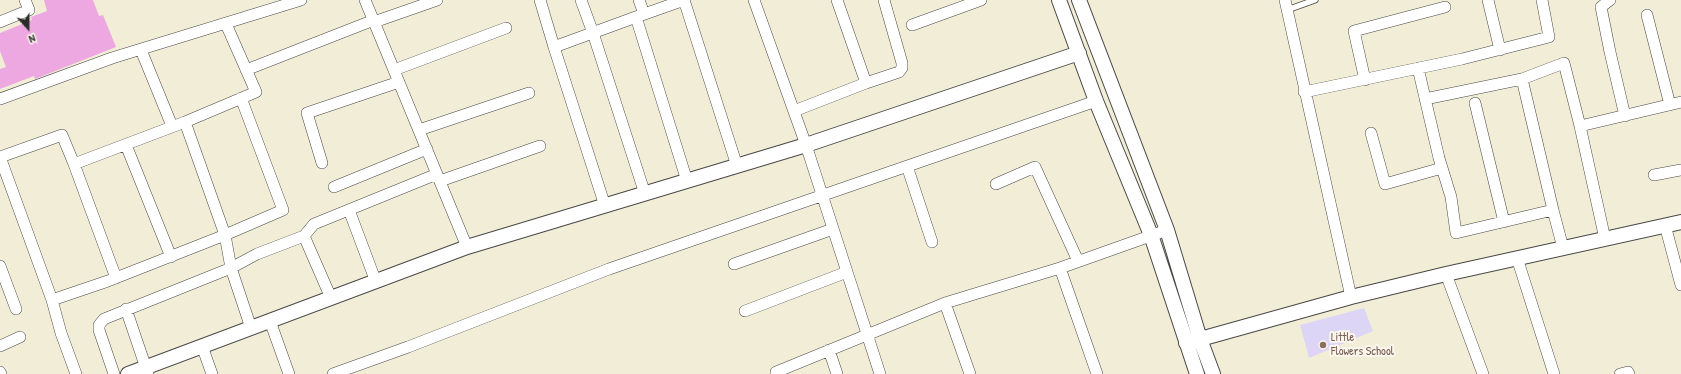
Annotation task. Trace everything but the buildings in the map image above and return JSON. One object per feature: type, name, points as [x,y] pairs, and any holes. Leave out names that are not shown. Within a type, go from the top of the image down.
[{"type":"street","points":[[0,22],[29,10],[26,0]]},
{"type":"street","points":[[0,99],[112,58],[226,24],[286,2],[300,0]]},
{"type":"street","points":[[365,0],[467,247]]},
{"type":"street","points":[[246,70],[374,21],[437,0]]},
{"type":"street","points":[[540,0],[605,206]]},
{"type":"street","points":[[581,0],[645,194]]},
{"type":"street","points":[[639,0],[640,15],[688,181]]},
{"type":"street","points":[[554,47],[684,0],[737,166]]},
{"type":"street","points":[[754,0],[806,146],[880,374]]},
{"type":"street","points":[[837,0],[866,83]]},
{"type":"street","points":[[794,112],[866,83],[894,74],[902,68],[902,63],[884,0]]},
{"type":"street","points":[[912,25],[962,3],[981,0]]},
{"type":"street","points":[[1059,0],[1096,100],[1151,235],[1186,343],[1198,374]]},
{"type":"street","points":[[1079,0],[1167,230],[1200,339],[1213,374]]},
{"type":"street","points":[[1488,0],[1500,50]]},
{"type":"street","points":[[1304,92],[1500,50],[1549,37],[1542,0]]},
{"type":"street","points":[[1610,0],[1601,7],[1625,116]]},
{"type":"street","points":[[1286,5],[1304,92],[1351,297]]},
{"type":"street","points":[[1365,80],[1354,31],[1445,7]]},
{"type":"street","points":[[1647,15],[1670,105]]},
{"type":"street","points":[[74,164],[186,122],[256,92],[226,24]]},
{"type":"street","points":[[394,70],[506,28]]},
{"type":"street","points":[[141,50],[172,126]]},
{"type":"street","points":[[128,374],[147,371],[202,346],[467,247],[806,146],[1079,53]]},
{"type":"street","points":[[1425,99],[1522,79],[1564,63],[1580,126],[1605,239]]},
{"type":"street","points":[[1418,68],[1442,168],[1451,197],[1456,234],[1553,210]]},
{"type":"street","points":[[1522,79],[1562,248]]},
{"type":"street","points":[[322,163],[307,113],[399,82]]},
{"type":"street","points":[[419,130],[529,93]]},
{"type":"street","points":[[52,300],[116,278],[225,235],[283,210],[241,98]]},
{"type":"street","points":[[333,374],[408,347],[609,269],[1096,100]]},
{"type":"street","points":[[1580,126],[1681,102]]},
{"type":"street","points":[[1475,104],[1504,222]]},
{"type":"street","points":[[186,122],[225,235],[231,268],[251,328]]},
{"type":"street","points":[[1371,133],[1385,184],[1442,168]]},
{"type":"street","points":[[76,374],[61,333],[52,300],[0,157],[62,135],[116,278]]},
{"type":"street","points":[[126,145],[171,256]]},
{"type":"street","points":[[114,374],[99,330],[99,325],[104,319],[231,268],[257,254],[304,236],[314,224],[349,210],[438,177],[540,146]]},
{"type":"street","points":[[334,187],[426,149]]},
{"type":"street","points":[[907,166],[932,242]]},
{"type":"street","points":[[996,184],[1035,167],[1078,261]]},
{"type":"street","points":[[1654,175],[1681,170]]},
{"type":"street","points":[[349,210],[376,282]]},
{"type":"street","points":[[1186,343],[1351,297],[1446,274],[1681,222]]},
{"type":"street","points":[[1665,225],[1681,285]]},
{"type":"street","points":[[734,264],[833,228]]},
{"type":"street","points":[[776,374],[776,372],[945,303],[1060,268],[1167,230]]},
{"type":"street","points":[[304,236],[332,298]]},
{"type":"street","points":[[1517,258],[1554,374]]},
{"type":"street","points":[[0,266],[16,309]]},
{"type":"street","points":[[1060,268],[1097,374]]},
{"type":"street","points":[[745,310],[847,272]]},
{"type":"street","points":[[1446,274],[1483,374]]},
{"type":"street","points":[[945,303],[970,374]]},
{"type":"street","points":[[126,309],[147,371]]},
{"type":"street","points":[[270,321],[289,374]]},
{"type":"street","points":[[0,346],[20,337]]},
{"type":"street","points":[[202,346],[212,374]]},
{"type":"street","points":[[829,350],[837,374]]},
{"type":"street","points":[[1620,374],[1628,372],[1629,374]]},
{"type":"lane","points":[[1286,5],[1315,0]]},
{"type":"shaded area","name":"Little Flowers School","points":[[1364,308],[1373,331],[1309,358],[1300,325]]},
{"type":"place","name":"Little Flowers School","points":[[1323,345]]}]
